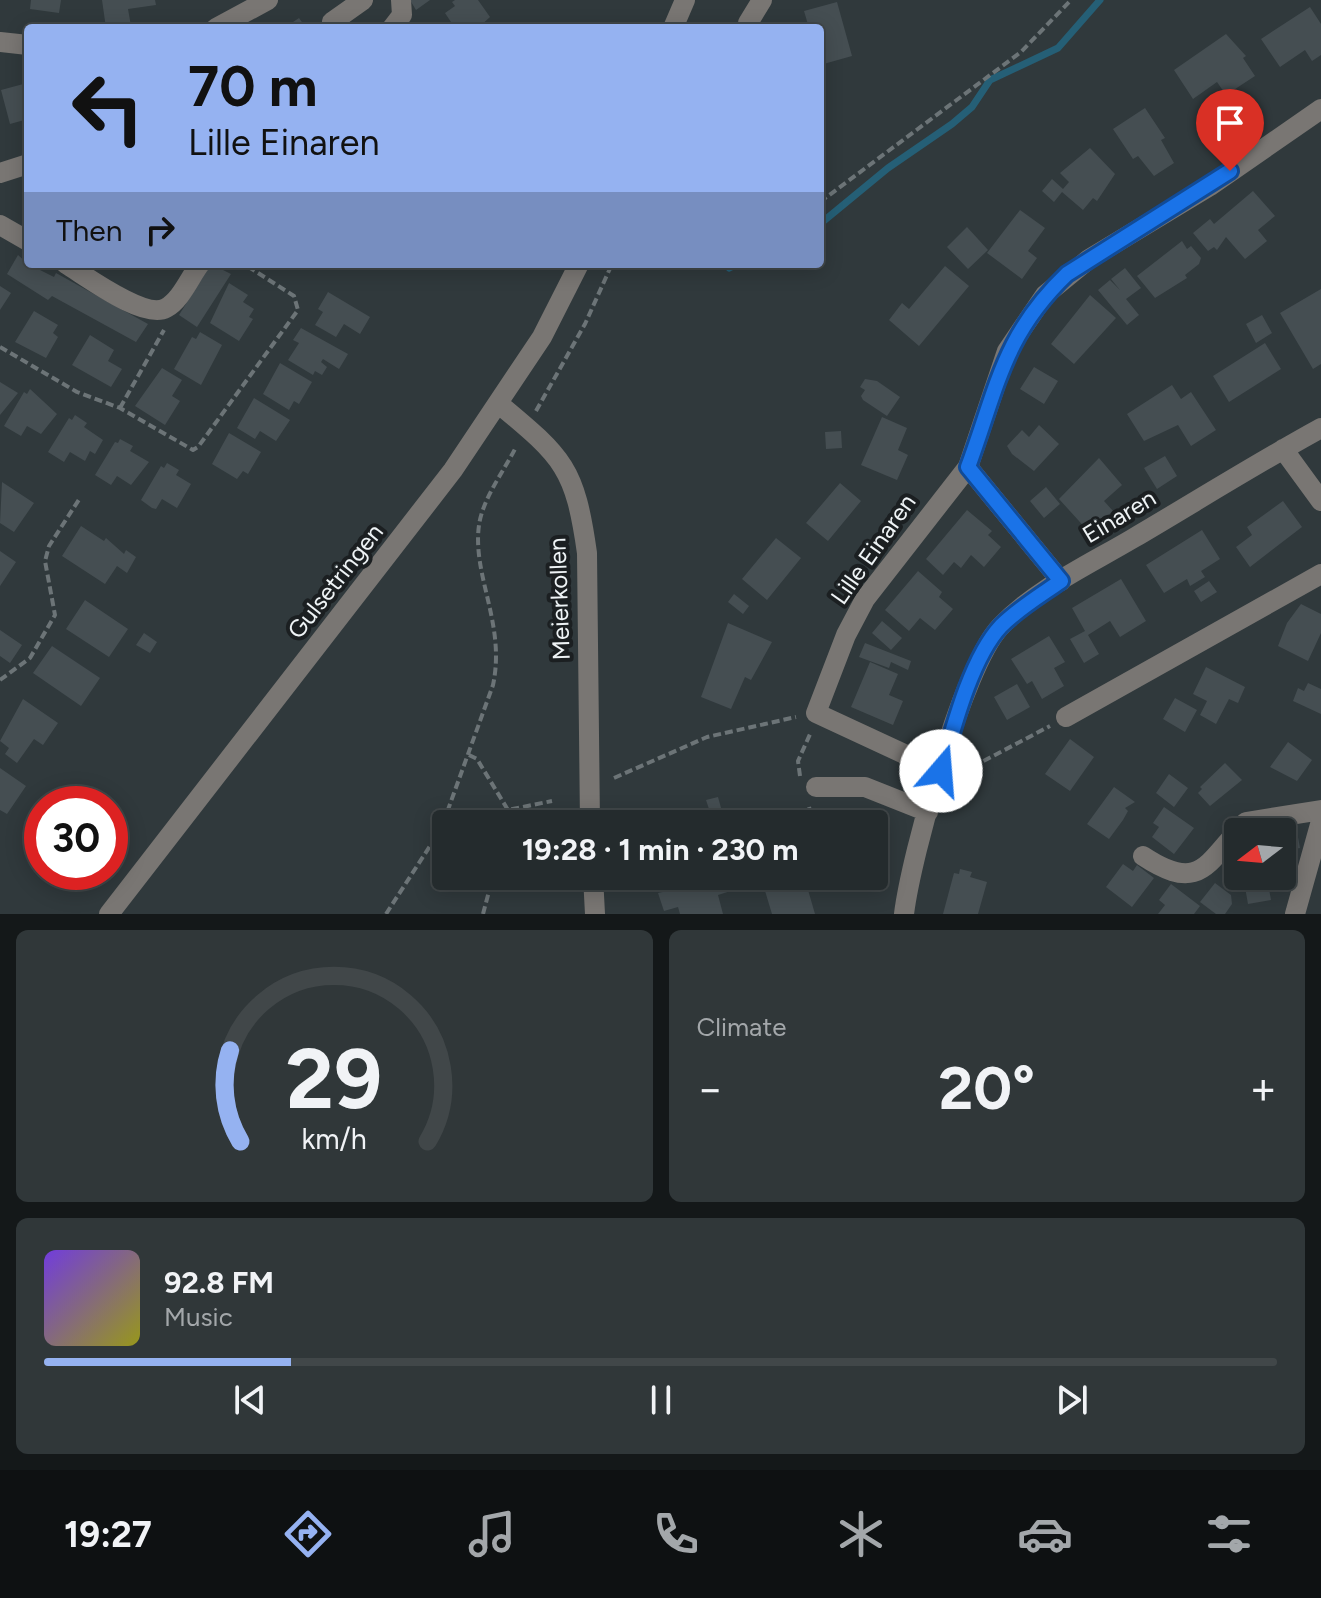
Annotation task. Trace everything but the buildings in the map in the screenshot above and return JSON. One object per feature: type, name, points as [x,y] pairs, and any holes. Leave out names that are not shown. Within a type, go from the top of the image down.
[{"type":"street","points":[[223,24],[268,0]]},
{"type":"street","points":[[332,22],[363,0]]},
{"type":"street","points":[[395,24],[402,15],[401,0]]},
{"type":"street","points":[[675,24],[685,0]]},
{"type":"street","points":[[748,23],[762,0]]},
{"type":"street","points":[[0,42],[24,45]]},
{"type":"street","name":"Lille Einaren","points":[[816,713],[846,635],[865,599],[968,467],[1007,351],[1045,295],[1089,259],[1210,186],[1321,109]]},
{"type":"street","points":[[0,173],[24,165]]},
{"type":"street","points":[[0,225],[24,239]]},
{"type":"street","points":[[73,268],[134,305],[152,311],[163,310],[174,302],[191,268]]},
{"type":"street","name":"Gulsetringen","points":[[109,914],[391,551],[499,404],[542,337],[577,268]]},
{"type":"street","name":"Meierkollen","points":[[499,404],[558,457],[570,475],[582,520],[587,553],[590,810]]},
{"type":"street","name":"Einaren","points":[[904,914],[909,876],[942,768],[985,650],[999,629],[1018,611],[1061,581],[1321,428]]},
{"type":"street","points":[[1283,449],[1321,501]]},
{"type":"street","points":[[968,467],[1061,581]]},
{"type":"street","points":[[1066,717],[1321,574]]},
{"type":"street","points":[[816,713],[942,768]]},
{"type":"street","points":[[816,787],[865,787],[928,812]]},
{"type":"street","points":[[1143,856],[1165,871],[1188,875],[1212,863],[1246,822],[1321,810]]},
{"type":"street","points":[[1295,914],[1321,821]]},
{"type":"street","points":[[594,890],[595,914]]},
{"type":"path","points":[[824,199],[1021,52],[1071,0]]},
{"type":"path","points":[[0,347],[91,400],[120,408],[184,447],[198,447],[298,310],[294,296],[250,268]]},
{"type":"path","points":[[542,399],[585,324],[611,268]]},
{"type":"path","points":[[120,408],[164,329],[163,310]]},
{"type":"path","points":[[386,914],[441,829],[469,755],[498,661],[479,524],[484,507],[512,454]]},
{"type":"path","points":[[0,680],[30,658],[55,615],[45,561],[49,546],[80,498]]},
{"type":"path","points":[[614,778],[707,737],[816,713]]},
{"type":"path","points":[[942,768],[976,765],[1066,717]]},
{"type":"path","points":[[469,755],[477,759],[508,810],[552,801]]},
{"type":"path","points":[[483,914],[489,890]]},
{"type":"waterway","points":[[824,221],[888,168],[952,124],[972,107],[990,80],[1058,48],[1100,0]]},
{"type":"route","points":[[941,771],[985,650],[999,629],[1018,611],[1061,581],[1022,529],[968,467],[1007,351],[1045,295],[1067,274],[1230,171]]}]
